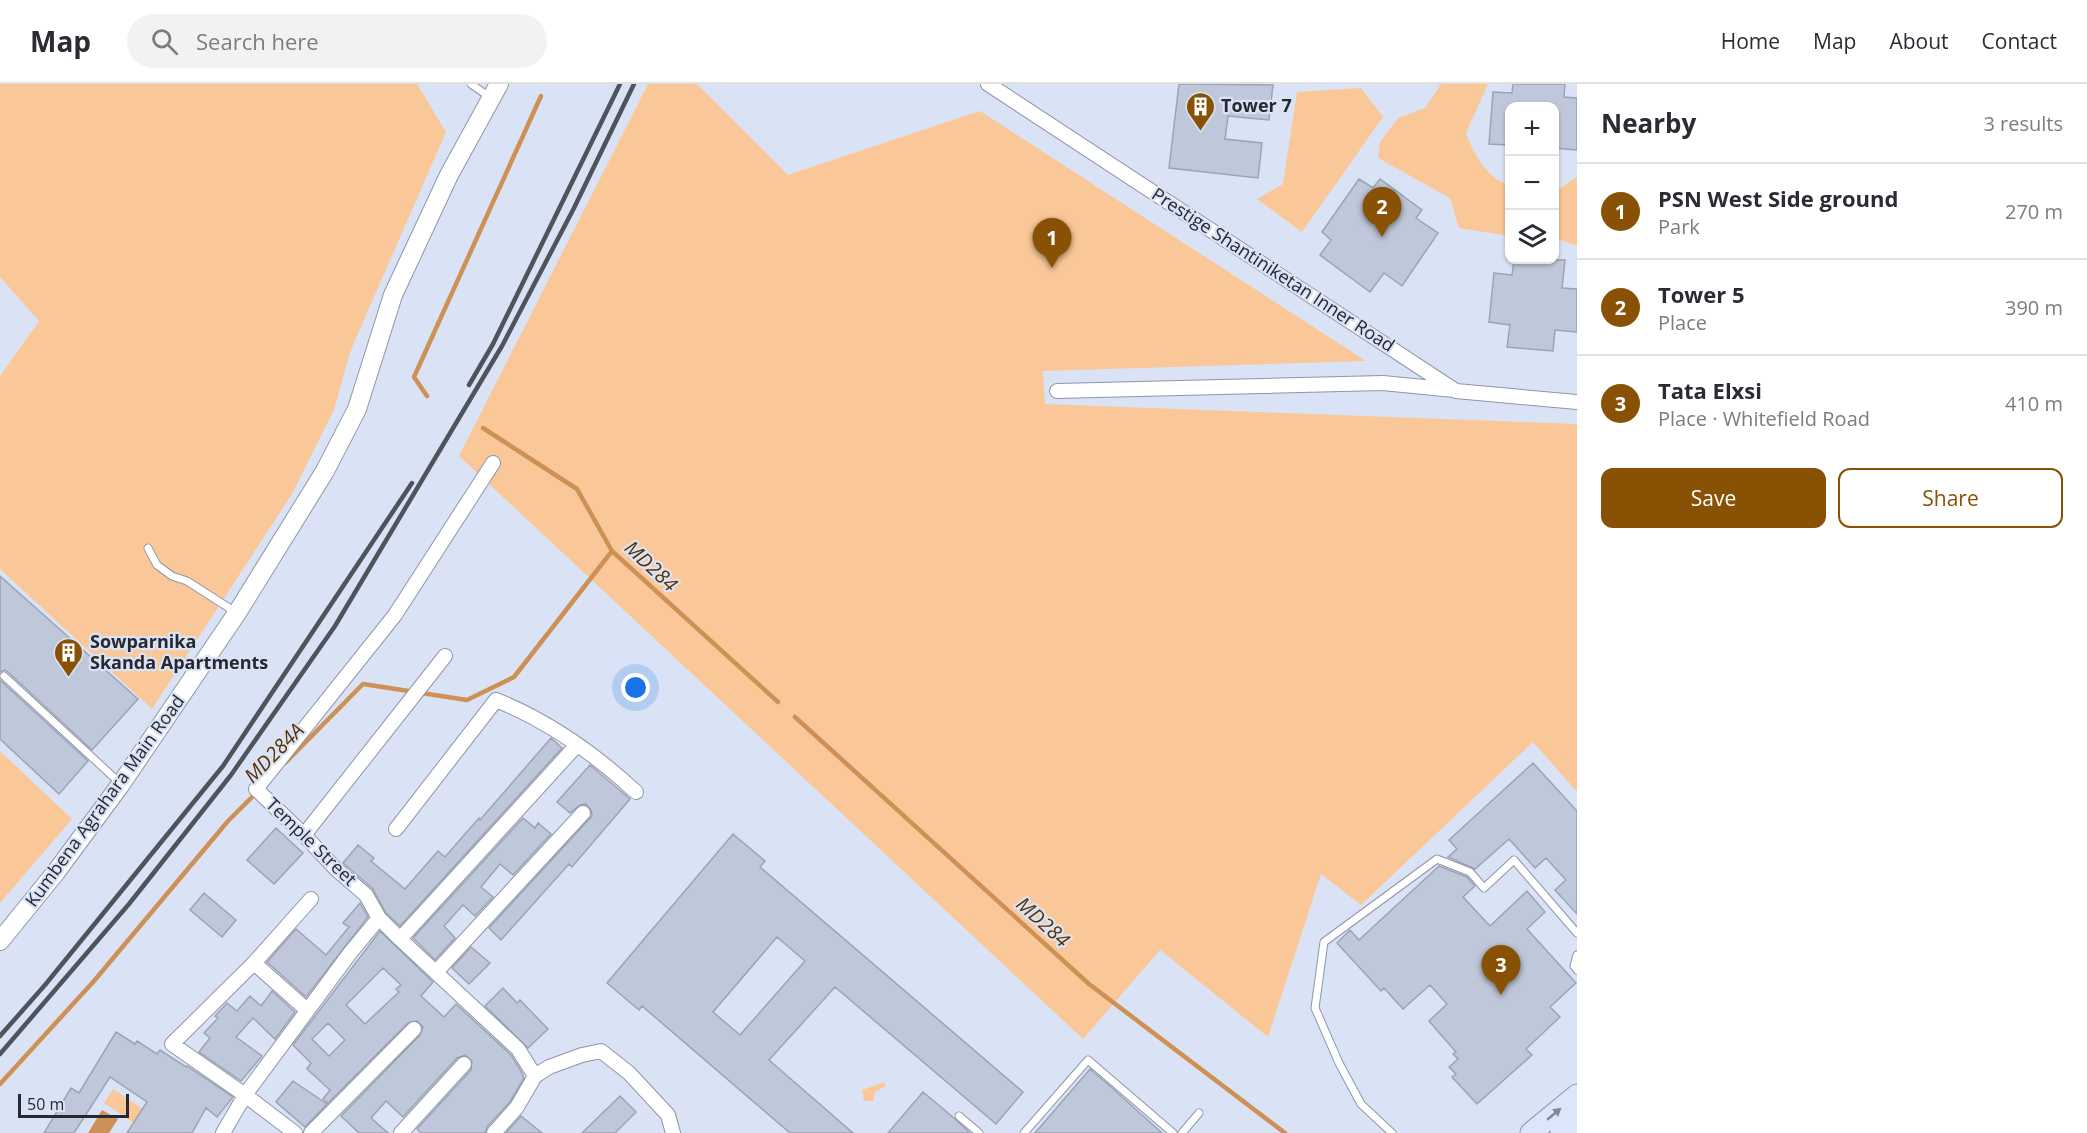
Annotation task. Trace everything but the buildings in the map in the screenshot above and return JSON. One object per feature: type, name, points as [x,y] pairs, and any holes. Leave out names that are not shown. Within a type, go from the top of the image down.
[{"type":"main road","points":[[1531,1133],[1577,1095]]},
{"type":"main road","points":[[1561,1133],[1577,1119]]},
{"type":"street","name":"Prestige Shantiniketan Inner Road","points":[[988,84],[1456,391],[1577,402]]},
{"type":"street","name":"Kumbena Agrahara Main Road","points":[[0,941],[56,872],[121,784],[237,613],[325,471],[357,409],[393,296],[449,175],[495,91]]},
{"type":"street","points":[[1057,391],[1383,383],[1456,391]]},
{"type":"street","name":"Temple Street","points":[[493,463],[395,615],[256,789],[337,870],[366,895],[380,918],[400,939],[518,1049],[535,1076]]},
{"type":"street","points":[[304,835],[445,656]]},
{"type":"street","points":[[396,829],[496,700],[529,713],[577,744],[603,762],[636,792]]},
{"type":"street","points":[[400,939],[577,744]]},
{"type":"street","points":[[436,972],[583,813]]},
{"type":"street","points":[[295,1133],[172,1044],[254,963],[311,899]]},
{"type":"street","points":[[223,1133],[245,1095],[307,1010],[380,918]]},
{"type":"street","points":[[254,963],[307,1010]]},
{"type":"street","points":[[311,1133],[414,1029]]},
{"type":"street","points":[[494,1133],[517,1107],[535,1076],[549,1067],[601,1051],[629,1072],[668,1115],[673,1133]]},
{"type":"street","points":[[401,1133],[464,1064]]},
{"type":"lane","points":[[471,84],[495,91]]},
{"type":"lane","points":[[148,548],[157,565],[172,576],[187,581],[237,613]]},
{"type":"lane","points":[[4,676],[121,784]]},
{"type":"lane","points":[[1392,1133],[1361,1104],[1339,1063],[1315,1008],[1324,942],[1437,859],[1470,872],[1484,888],[1515,860],[1577,933]]},
{"type":"lane","points":[[1577,955],[1574,966],[1577,970]]},
{"type":"lane","points":[[1024,1133],[1088,1060],[1173,1133]]},
{"type":"lane","points":[[1182,1133],[1199,1113]]},
{"type":"lane","points":[[959,1116],[979,1133]]},
{"type":"shaded area","points":[[0,84],[417,84],[446,132],[350,352],[334,410],[292,494],[152,709],[0,569],[0,376],[39,321],[0,277]]},
{"type":"shaded area","points":[[648,84],[697,84],[788,175],[980,111],[1366,361],[1043,371],[1045,404],[1577,424],[1577,792],[1533,742],[1361,905],[1321,874],[1268,1037],[1160,950],[1083,1039],[459,456]]},
{"type":"shaded area","points":[[1441,84],[1488,84],[1466,133],[1482,164],[1494,177],[1505,182],[1505,235],[1459,228],[1450,198],[1378,158],[1380,142],[1398,118],[1425,108]]},
{"type":"shaded area","points":[[1361,88],[1383,117],[1302,232],[1257,199],[1283,184],[1297,92]]},
{"type":"shaded area","points":[[1577,177],[1577,246],[1559,239],[1559,189]]},
{"type":"shaded area","points":[[0,751],[72,819],[0,903]]},
{"type":"shaded area","points":[[885,1082],[885,1086],[874,1093],[874,1101],[864,1101],[862,1090]]},
{"type":"shaded area","points":[[113,1089],[147,1112],[138,1126],[104,1103]]},
{"type":"shaded area","points":[[102,1110],[118,1119],[109,1133],[88,1133]]},
{"type":"waterway","name":"MD284","points":[[427,396],[414,377],[541,96]]},
{"type":"waterway","name":"MD284","points":[[483,428],[577,489],[612,551],[778,702]]},
{"type":"waterway","name":"MD284A","points":[[285,763],[363,684],[467,700],[514,677],[612,551]]},
{"type":"waterway","name":"MD284","points":[[795,717],[1089,984],[1285,1133]]},
{"type":"waterway","name":"MD284A","points":[[0,1084],[94,981],[228,821],[256,793]]},
{"type":"railway","points":[[469,385],[493,344],[620,84]]},
{"type":"railway","points":[[0,1054],[129,904],[231,775],[335,626],[502,346],[574,208],[634,84]]},
{"type":"railway","points":[[0,1036],[45,985],[223,766],[412,483]]},
{"type":"place","name":"Tower 7","points":[[1200,132]]},
{"type":"place","name":"Tower 5","points":[[1382,237]]},
{"type":"place","name":"PSN West Side ground","points":[[1052,268]]},
{"type":"place","name":"Sowparnika Skanda Apartments","points":[[69,678]]},
{"type":"place","name":"Tata Elxsi","points":[[1501,995]]}]
